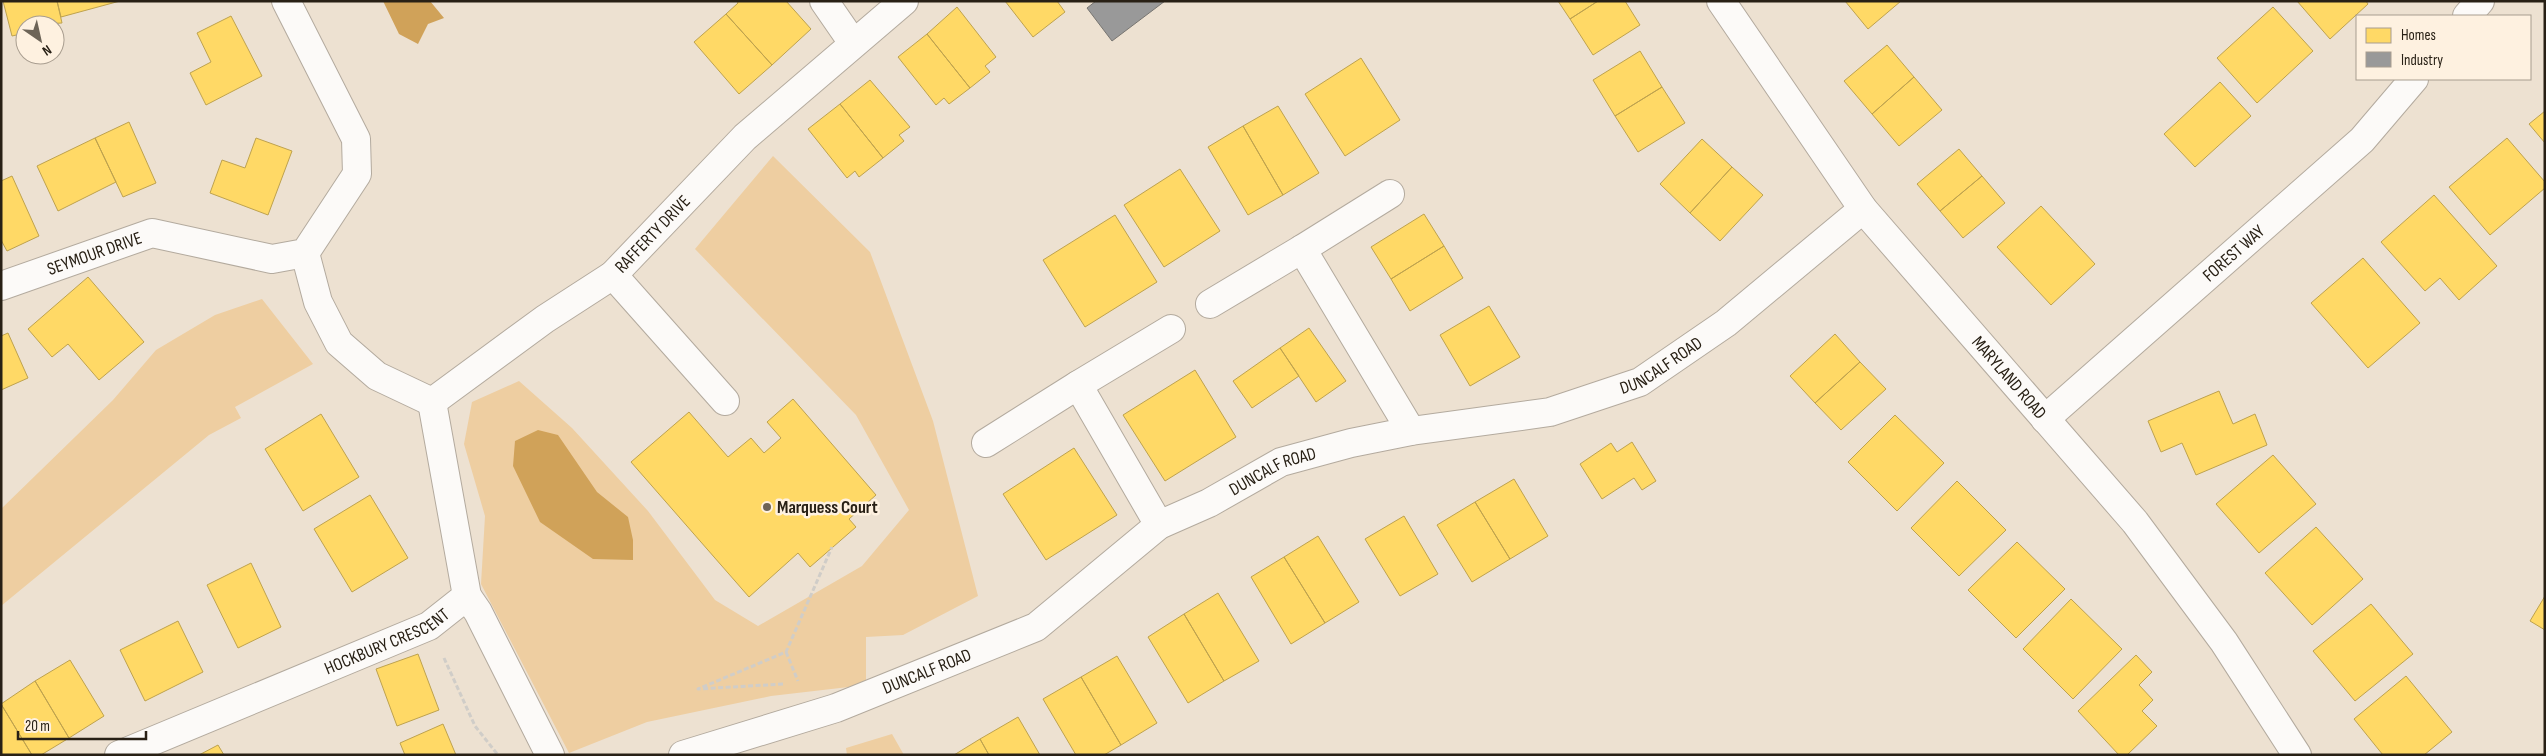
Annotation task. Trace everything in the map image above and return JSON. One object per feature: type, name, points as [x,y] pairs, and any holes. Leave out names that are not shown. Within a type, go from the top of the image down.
[{"type":"street","points":[[286,1],[356,139],[357,174],[305,253],[318,302],[338,342],[377,376],[432,402]]},
{"type":"street","points":[[824,1],[853,43]]},
{"type":"street","name":"RAFFERTY DRIVE","points":[[432,402],[545,319],[613,275],[745,137],[904,1]]},
{"type":"street","name":"MARYLAND ROAD","points":[[1721,1],[1863,209],[2141,530],[2224,642],[2297,755]]},
{"type":"street","points":[[2468,15],[2480,1]]},
{"type":"street","name":"FOREST WAY","points":[[2044,418],[2362,140],[2413,80]]},
{"type":"street","points":[[1210,304],[1390,194]]},
{"type":"street","name":"DUNCALF ROAD","points":[[683,755],[836,708],[1036,627],[1159,525],[1209,503],[1280,462],[1351,443],[1411,431],[1550,412],[1640,382],[1726,323],[1863,209]]},
{"type":"street","name":"SEYMOUR DRIVE","points":[[1,286],[152,233],[272,259],[305,253]]},
{"type":"street","points":[[1302,249],[1411,431]]},
{"type":"street","points":[[613,275],[725,400]]},
{"type":"street","points":[[986,443],[1171,329]]},
{"type":"street","points":[[1078,385],[1159,525]]},
{"type":"street","name":"HOCKBURY CRESCENT","points":[[119,755],[429,626],[467,596],[432,402]]},
{"type":"street","points":[[467,596],[478,612],[550,755]]},
{"type":"path","points":[[786,652],[800,683],[698,689],[786,652],[832,547]]},
{"type":"path","points":[[429,626],[475,726],[498,755]]},
{"type":"shaded area","points":[[383,1],[430,1],[444,18],[428,24],[418,44],[399,34]]},
{"type":"shaded area","points":[[773,156],[870,252],[933,421],[978,596],[903,635],[866,637],[866,685],[771,696],[647,722],[569,753],[481,584],[485,516],[464,444],[472,402],[519,381],[572,428],[648,511],[715,600],[758,626],[862,566],[909,510],[856,415],[695,249]]},
{"type":"shaded area","points":[[262,299],[313,364],[235,407],[241,418],[209,435],[1,606],[1,509],[113,400],[156,350],[215,315]]},
{"type":"shaded area","points":[[538,430],[558,435],[597,492],[628,517],[633,540],[633,560],[593,559],[540,522],[513,466],[515,441]]},
{"type":"shaded area","points":[[892,734],[904,755],[847,755],[846,748]]},
{"type":"building: Homes","points":[[3,1],[57,1],[60,15],[15,15],[15,35],[12,36]]},
{"type":"building: Homes","points":[[57,1],[120,1],[65,16],[60,15]]},
{"type":"building: Homes","points":[[737,1],[786,1],[811,29],[772,65],[726,14],[738,3]]},
{"type":"building: Homes","points":[[1005,1],[1057,1],[1065,12],[1033,37]]},
{"type":"building: Homes","points":[[1558,1],[1598,1],[1570,19]]},
{"type":"building: Homes","points":[[1598,1],[1625,1],[1640,25],[1593,55],[1570,19]]},
{"type":"building: Homes","points":[[1845,1],[1901,1],[1868,29]]},
{"type":"building: Homes","points":[[2297,1],[2366,1],[2368,4],[2330,39]]},
{"type":"building: Homes","points":[[957,7],[996,57],[985,66],[990,72],[970,88],[927,34]]},
{"type":"building: Homes","points":[[2273,7],[2313,51],[2257,103],[2217,58]]},
{"type":"building: Homes","points":[[726,14],[772,65],[739,94],[694,42]]},
{"type":"building: Homes","points":[[231,16],[262,76],[206,105],[190,73],[211,62],[197,33]]},
{"type":"building: Homes","points":[[927,34],[970,88],[949,104],[944,98],[936,105],[898,57]]},
{"type":"building: Homes","points":[[1887,45],[1914,77],[1872,114],[1844,81]]},
{"type":"building: Homes","points":[[1640,51],[1662,87],[1615,116],[1593,80]]},
{"type":"building: Homes","points":[[1361,58],[1400,120],[1345,156],[1305,94]]},
{"type":"building: Homes","points":[[1914,77],[1942,110],[1899,146],[1872,114]]},
{"type":"building: Homes","points":[[870,80],[910,127],[899,135],[904,141],[883,158],[840,104]]},
{"type":"building: Homes","points":[[2220,82],[2251,116],[2195,167],[2164,134]]},
{"type":"building: Homes","points":[[1662,87],[1685,123],[1638,152],[1615,116]]},
{"type":"building: Homes","points":[[840,104],[883,158],[859,177],[855,171],[847,178],[808,129]]},
{"type":"building: Homes","points":[[1278,106],[1319,173],[1283,195],[1243,126]]},
{"type":"building: Homes","points":[[2545,111],[2545,143],[2529,124]]},
{"type":"building: Homes","points":[[129,122],[156,183],[123,197],[95,138]]},
{"type":"building: Homes","points":[[1243,126],[1283,195],[1248,215],[1208,147]]},
{"type":"building: Homes","points":[[95,138],[116,182],[58,211],[37,166]]},
{"type":"building: Homes","points":[[256,138],[292,151],[268,215],[210,193],[222,160],[245,168]]},
{"type":"building: Homes","points":[[2507,138],[2545,182],[2545,188],[2490,235],[2449,187]]},
{"type":"building: Homes","points":[[1702,139],[1732,167],[1690,213],[1660,184]]},
{"type":"building: Homes","points":[[1959,149],[1982,176],[1940,211],[1917,184]]},
{"type":"building: Homes","points":[[1732,167],[1763,195],[1720,241],[1690,213]]},
{"type":"building: Homes","points":[[1180,169],[1220,231],[1164,267],[1124,205]]},
{"type":"building: Homes","points":[[12,176],[39,236],[7,251],[1,240],[1,181]]},
{"type":"building: Homes","points":[[1982,176],[2005,203],[1963,238],[1940,211]]},
{"type":"building: Homes","points":[[2434,195],[2497,266],[2459,300],[2440,278],[2425,291],[2381,242]]},
{"type":"building: Homes","points":[[2041,206],[2095,264],[2051,305],[1997,247]]},
{"type":"building: Homes","points":[[1424,214],[1444,246],[1391,279],[1371,247]]},
{"type":"building: Homes","points":[[1115,215],[1157,282],[1085,327],[1043,260]]},
{"type":"building: Homes","points":[[1444,246],[1463,278],[1410,311],[1391,279]]},
{"type":"building: Homes","points":[[2363,258],[2420,323],[2368,368],[2311,303]]},
{"type":"building: Homes","points":[[88,277],[144,342],[99,380],[68,344],[52,357],[28,329]]},
{"type":"building: Homes","points":[[1489,306],[1520,357],[1470,386],[1440,335]]},
{"type":"building: Homes","points":[[1309,328],[1346,381],[1316,402],[1280,348]]},
{"type":"building: Homes","points":[[8,333],[28,378],[1,390],[1,336]]},
{"type":"building: Homes","points":[[1835,334],[1860,362],[1815,403],[1790,376]]},
{"type":"building: Homes","points":[[1280,348],[1299,376],[1252,408],[1233,381]]},
{"type":"building: Homes","points":[[1860,362],[1886,389],[1841,430],[1815,403]]},
{"type":"building: Homes","points":[[1195,370],[1236,437],[1165,481],[1123,415]]},
{"type":"building: Homes","points":[[2219,391],[2233,424],[2255,414],[2267,445],[2196,475],[2182,443],[2161,452],[2148,421]]},
{"type":"building: Homes","name":"Marquess Court","points":[[793,399],[876,495],[849,519],[856,527],[810,567],[798,553],[749,597],[631,462],[689,412],[728,457],[751,438],[764,453],[781,438],[767,422]]},
{"type":"building: Homes","points":[[321,414],[359,477],[303,511],[265,449]]},
{"type":"building: Homes","points":[[1895,415],[1944,463],[1897,511],[1848,462]]},
{"type":"building: Homes","points":[[1632,442],[1656,481],[1642,490],[1634,478],[1602,499],[1580,464],[1611,443],[1617,452]]},
{"type":"building: Homes","points":[[1074,448],[1117,515],[1046,560],[1003,494]]},
{"type":"building: Homes","points":[[2273,455],[2316,504],[2259,553],[2216,504]]},
{"type":"building: Homes","points":[[1514,479],[1548,536],[1510,559],[1475,502]]},
{"type":"building: Homes","points":[[1957,481],[2006,530],[1959,576],[1911,528]]},
{"type":"building: Homes","points":[[370,495],[408,558],[352,592],[314,529]]},
{"type":"building: Homes","points":[[1475,502],[1510,559],[1472,582],[1437,525]]},
{"type":"building: Homes","points":[[1404,516],[1438,574],[1400,596],[1365,539]]},
{"type":"building: Homes","points":[[2316,527],[2363,579],[2312,625],[2265,573]]},
{"type":"building: Homes","points":[[1318,536],[1359,602],[1325,623],[1284,557]]},
{"type":"building: Homes","points":[[2017,542],[2065,589],[2016,638],[1968,590]]},
{"type":"building: Homes","points":[[1284,557],[1325,623],[1291,644],[1251,577]]},
{"type":"building: Homes","points":[[251,563],[281,627],[238,648],[207,585]]},
{"type":"building: Homes","points":[[1218,593],[1259,661],[1224,681],[1184,614]]},
{"type":"building: Homes","points":[[2545,596],[2545,630],[2530,621]]},
{"type":"building: Homes","points":[[2071,599],[2122,649],[2073,699],[2023,649]]},
{"type":"building: Homes","points":[[2371,604],[2413,654],[2355,701],[2313,651]]},
{"type":"building: Homes","points":[[1184,614],[1224,681],[1188,703],[1148,637]]},
{"type":"building: Homes","points":[[178,621],[203,672],[145,701],[120,650]]},
{"type":"building: Homes","points":[[418,654],[439,710],[397,726],[376,669]]},
{"type":"building: Homes","points":[[2136,655],[2152,672],[2139,685],[2153,700],[2142,711],[2157,726],[2127,755],[2119,755],[2078,711]]},
{"type":"building: Homes","points":[[1117,656],[1157,723],[1121,745],[1081,677]]},
{"type":"building: Homes","points":[[70,660],[104,716],[69,738],[35,681]]},
{"type":"building: Homes","points":[[2406,676],[2452,732],[2424,755],[2383,755],[2354,719]]},
{"type":"building: Homes","points":[[1081,677],[1121,745],[1104,755],[1076,755],[1043,699]]},
{"type":"building: Homes","points":[[35,681],[69,738],[41,755],[32,755],[1,704]]},
{"type":"building: Homes","points":[[1,704],[32,755],[1,755]]},
{"type":"building: Homes","points":[[1018,717],[1040,755],[989,755],[980,739]]},
{"type":"building: Homes","points":[[443,724],[456,755],[405,755],[400,743]]},
{"type":"building: Homes","points":[[980,739],[989,755],[954,755]]},
{"type":"building: Homes","points":[[218,745],[224,755],[199,755]]},
{"type":"building: Industry","points":[[1096,1],[1165,1],[1112,41],[1087,8]]},
{"type":"place","name":"Marquess Court","points":[[767,507]]}]
